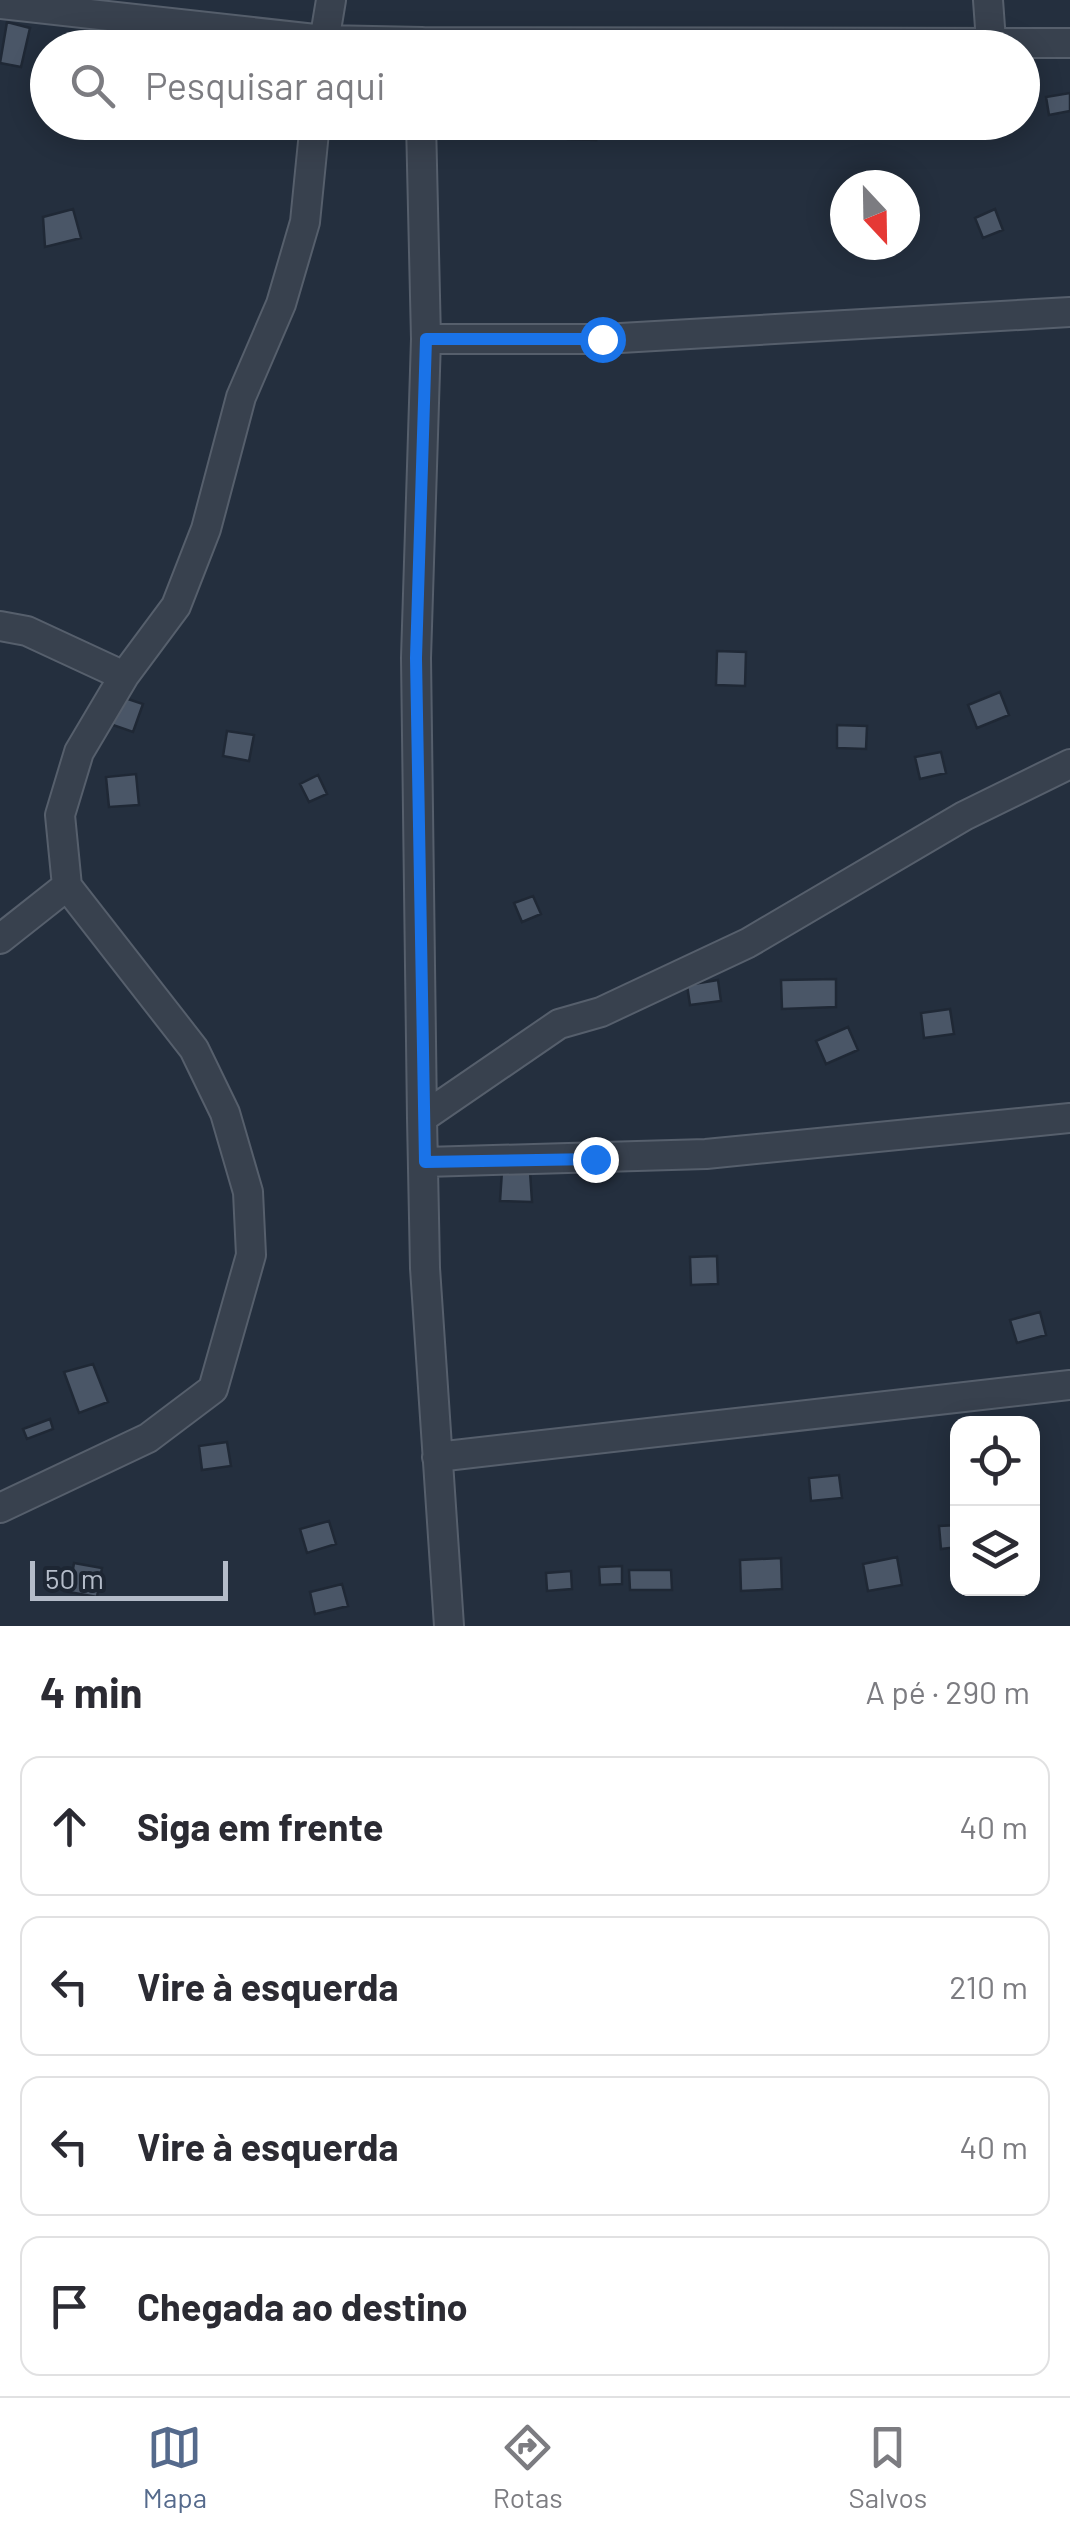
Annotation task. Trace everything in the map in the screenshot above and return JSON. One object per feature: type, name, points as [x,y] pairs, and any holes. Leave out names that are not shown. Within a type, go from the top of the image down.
[{"type":"street","points":[[326,30],[331,0]]},
{"type":"street","points":[[988,0],[990,30]]},
{"type":"street","points":[[0,4],[210,30]]},
{"type":"street","points":[[1040,42],[1070,43]]},
{"type":"street","points":[[0,1508],[148,1438],[213,1389],[250,1255],[248,1192],[225,1112],[194,1049],[66,886],[60,815],[79,752],[124,676],[176,606],[206,530],[240,396],[281,304],[305,222],[313,140]]},
{"type":"street","points":[[421,140],[426,339],[416,658],[422,1118],[425,1268],[450,1626]]},
{"type":"street","points":[[426,339],[602,339],[1070,312]]},
{"type":"street","points":[[0,626],[27,631],[124,676]]},
{"type":"street","points":[[422,1118],[559,1024],[601,1012],[748,942],[964,816],[1070,764]]},
{"type":"street","points":[[0,939],[66,886]]},
{"type":"street","points":[[425,1162],[706,1154],[1070,1118]]},
{"type":"street","points":[[437,1457],[1070,1384]]},
{"type":"building","points":[[7,22],[30,28],[21,67],[0,63]]},
{"type":"building","points":[[1070,93],[1070,111],[1049,115],[1046,97]]},
{"type":"building","points":[[73,209],[81,238],[45,247],[43,217]]},
{"type":"building","points":[[995,209],[1003,230],[983,238],[975,218]]},
{"type":"building","points":[[717,651],[746,652],[745,686],[716,685]]},
{"type":"building","points":[[1000,692],[1009,715],[977,728],[968,705]]},
{"type":"building","points":[[119,696],[143,704],[133,732],[110,724]]},
{"type":"building","points":[[837,725],[867,726],[866,749],[837,748]]},
{"type":"building","points":[[227,731],[254,735],[249,761],[223,756]]},
{"type":"building","points":[[941,752],[946,773],[920,779],[915,757]]},
{"type":"building","points":[[136,774],[139,805],[109,807],[106,777]]},
{"type":"building","points":[[318,775],[327,794],[309,802],[300,784]]},
{"type":"building","points":[[533,896],[541,914],[522,922],[514,903]]},
{"type":"building","points":[[836,979],[836,1007],[782,1009],[781,980]]},
{"type":"building","points":[[718,980],[721,1001],[690,1005],[687,985]]},
{"type":"building","points":[[950,1009],[954,1034],[924,1038],[921,1013]]},
{"type":"building","points":[[848,1027],[858,1050],[826,1064],[816,1041]]},
{"type":"building","points":[[502,1171],[530,1171],[532,1202],[500,1201]]},
{"type":"building","points":[[717,1256],[718,1284],[691,1285],[690,1257]]},
{"type":"building","points":[[1040,1312],[1046,1335],[1017,1343],[1010,1320]]},
{"type":"building","points":[[93,1364],[108,1402],[79,1413],[64,1372]]},
{"type":"building","points":[[50,1419],[53,1429],[27,1439],[23,1429]]},
{"type":"building","points":[[227,1442],[231,1466],[202,1470],[199,1446]]},
{"type":"building","points":[[839,1475],[842,1498],[811,1501],[809,1478]]},
{"type":"building","points":[[329,1521],[336,1544],[307,1553],[300,1529]]},
{"type":"building","points":[[950,1525],[950,1548],[941,1549],[939,1526]]},
{"type":"building","points":[[897,1557],[902,1585],[868,1591],[863,1564]]},
{"type":"building","points":[[781,1558],[782,1589],[741,1591],[740,1560]]},
{"type":"building","points":[[74,1563],[102,1568],[97,1597],[69,1592]]},
{"type":"building","points":[[622,1566],[622,1584],[600,1585],[599,1567]]},
{"type":"building","points":[[629,1570],[671,1570],[672,1590],[630,1590]]},
{"type":"building","points":[[571,1571],[572,1589],[547,1591],[546,1573]]},
{"type":"building","points":[[342,1584],[348,1606],[315,1614],[310,1592]]},
{"type":"route","points":[[595,1159],[425,1162],[416,658],[426,339],[602,339]]}]
